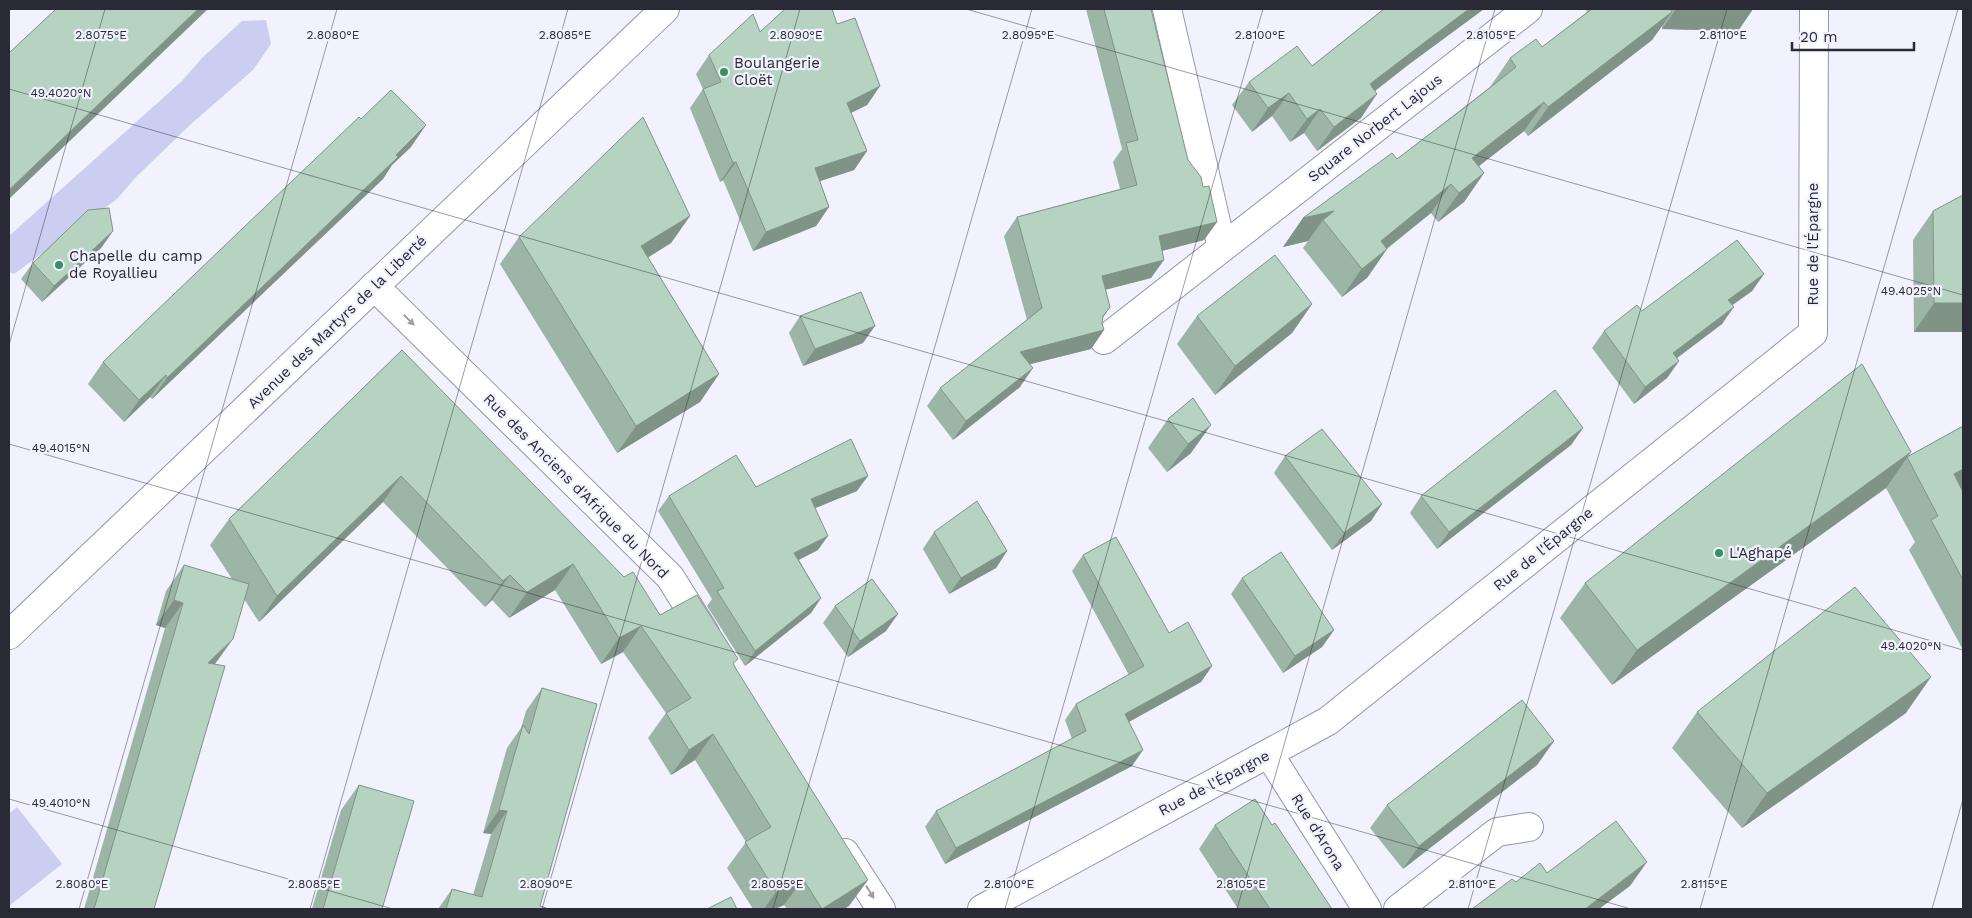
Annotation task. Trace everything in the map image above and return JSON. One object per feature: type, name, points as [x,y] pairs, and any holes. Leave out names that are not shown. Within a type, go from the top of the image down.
[{"type":"street","name":"Avenue des Martyrs de la Liberté","points":[[9,635],[665,9]]},
{"type":"street","points":[[1167,9],[1222,248]]},
{"type":"street","name":"Square Norbert Lajous","points":[[1104,340],[1528,9]]},
{"type":"street","name":"Rue de l'Épargne","points":[[982,909],[1328,721],[1813,333],[1814,9]]},
{"type":"street","name":"Rue des Anciens d'Afrique du Nord","points":[[374,286],[670,577],[717,652]]},
{"type":"street","name":"Rue d'Arona","points":[[1269,754],[1367,909]]},
{"type":"street","points":[[1398,909],[1497,832],[1529,827]]},
{"type":"street","points":[[834,834],[881,909]]},
{"type":"shaded area","points":[[266,20],[271,44],[253,70],[191,124],[136,177],[117,199],[14,274],[9,272],[9,236],[182,81],[202,58],[242,21]]},
{"type":"shaded area","points":[[17,807],[62,864],[9,906],[9,814]]},
{"type":"building","points":[[56,9],[198,9],[9,190],[9,53]]},
{"type":"building","points":[[785,9],[832,9],[837,24],[855,18],[880,86],[847,103],[867,151],[815,168],[829,207],[766,232],[736,162],[733,163],[703,89],[721,82],[709,55],[753,14],[760,32]]},
{"type":"building","points":[[1104,9],[1151,9],[1188,160],[1201,177],[1203,187],[1209,186],[1217,222],[1159,236],[1164,260],[1102,276],[1110,307],[1103,316],[1104,330],[1020,352],[1033,368],[966,421],[940,388],[1042,308],[1017,217],[1137,185],[1126,143],[1138,140]]},
{"type":"building","points":[[1384,9],[1469,9],[1370,84],[1377,94],[1334,127],[1320,109],[1307,119],[1289,93],[1268,108],[1249,82],[1297,46],[1312,66]]},
{"type":"building","points":[[1592,9],[1670,9],[1672,12],[1548,107],[1544,102],[1472,158],[1484,173],[1459,193],[1451,184],[1381,241],[1387,249],[1362,269],[1323,220],[1334,211],[1303,218],[1392,153],[1397,159],[1468,105],[1516,67],[1510,58],[1536,39],[1542,47]]},
{"type":"building","points":[[391,90],[426,125],[396,155],[398,157],[167,378],[166,375],[139,400],[103,362],[359,117],[361,119]]},
{"type":"building","points":[[643,117],[690,216],[641,246],[719,374],[636,426],[519,237]]},
{"type":"building","points":[[1963,195],[1963,303],[1934,303],[1933,211]]},
{"type":"building","name":"Chapelle du camp de Royallieu","points":[[109,208],[113,231],[54,286],[33,263],[88,210]]},
{"type":"building","points":[[1737,240],[1764,274],[1728,300],[1734,307],[1673,353],[1679,361],[1645,387],[1604,331],[1637,305],[1642,311]]},
{"type":"building","points":[[1275,255],[1312,304],[1235,366],[1197,316]]},
{"type":"building","points":[[861,292],[875,326],[815,349],[800,316]]},
{"type":"building","points":[[402,350],[624,577],[633,572],[660,615],[697,595],[738,659],[733,663],[736,669],[868,880],[822,909],[803,879],[776,892],[745,842],[771,827],[713,734],[689,750],[666,713],[691,698],[641,626],[619,638],[573,564],[527,592],[510,575],[503,581],[401,476],[277,596],[229,519]]},
{"type":"building","name":"L'Aghapé","points":[[1862,364],[1911,452],[1637,650],[1585,583]]},
{"type":"building","points":[[1555,390],[1583,428],[1449,532],[1421,496]]},
{"type":"building","points":[[1193,398],[1211,425],[1188,444],[1168,419]]},
{"type":"building","points":[[1963,426],[1963,469],[1954,474],[1963,492],[1963,580],[1931,520],[1938,516],[1907,457]]},
{"type":"building","points":[[1322,429],[1382,504],[1344,533],[1285,456]]},
{"type":"building","points":[[851,439],[868,476],[811,499],[828,536],[794,553],[821,598],[755,651],[717,591],[724,588],[669,496],[736,455],[756,487]]},
{"type":"building","points":[[977,501],[1007,551],[961,578],[934,532]]},
{"type":"building","points":[[1116,537],[1169,633],[1188,622],[1212,666],[1125,714],[1143,750],[956,848],[936,811],[1086,731],[1076,704],[1144,666],[1083,555]]},
{"type":"building","points":[[1281,552],[1334,630],[1295,656],[1242,578]]},
{"type":"building","points":[[184,565],[249,584],[233,639],[208,663],[225,666],[154,909],[94,909],[183,603],[174,600]]},
{"type":"building","points":[[872,579],[898,614],[860,641],[835,606]]},
{"type":"building","points":[[1855,587],[1931,677],[1767,793],[1697,712]]},
{"type":"building","points":[[542,688],[597,704],[540,906],[549,909],[446,909],[452,889],[482,897],[507,811],[499,810],[512,763],[523,725],[529,734]]},
{"type":"building","points":[[1522,700],[1554,741],[1419,846],[1387,805]]},
{"type":"building","points":[[359,785],[414,801],[382,909],[323,909]]},
{"type":"building","points":[[1255,799],[1272,825],[1275,823],[1332,909],[1270,909],[1215,825]]},
{"type":"building","points":[[1616,821],[1647,862],[1585,909],[1472,909],[1512,879],[1516,882],[1540,863],[1547,873]]},
{"type":"building","points":[[731,897],[737,909],[707,909]]},
{"type":"place","name":"Boulangerie Cloët","points":[[724,72]]},
{"type":"place","name":"Chapelle du camp de Royallieu","points":[[59,265]]},
{"type":"place","name":"L'Aghapé","points":[[1719,553]]}]
